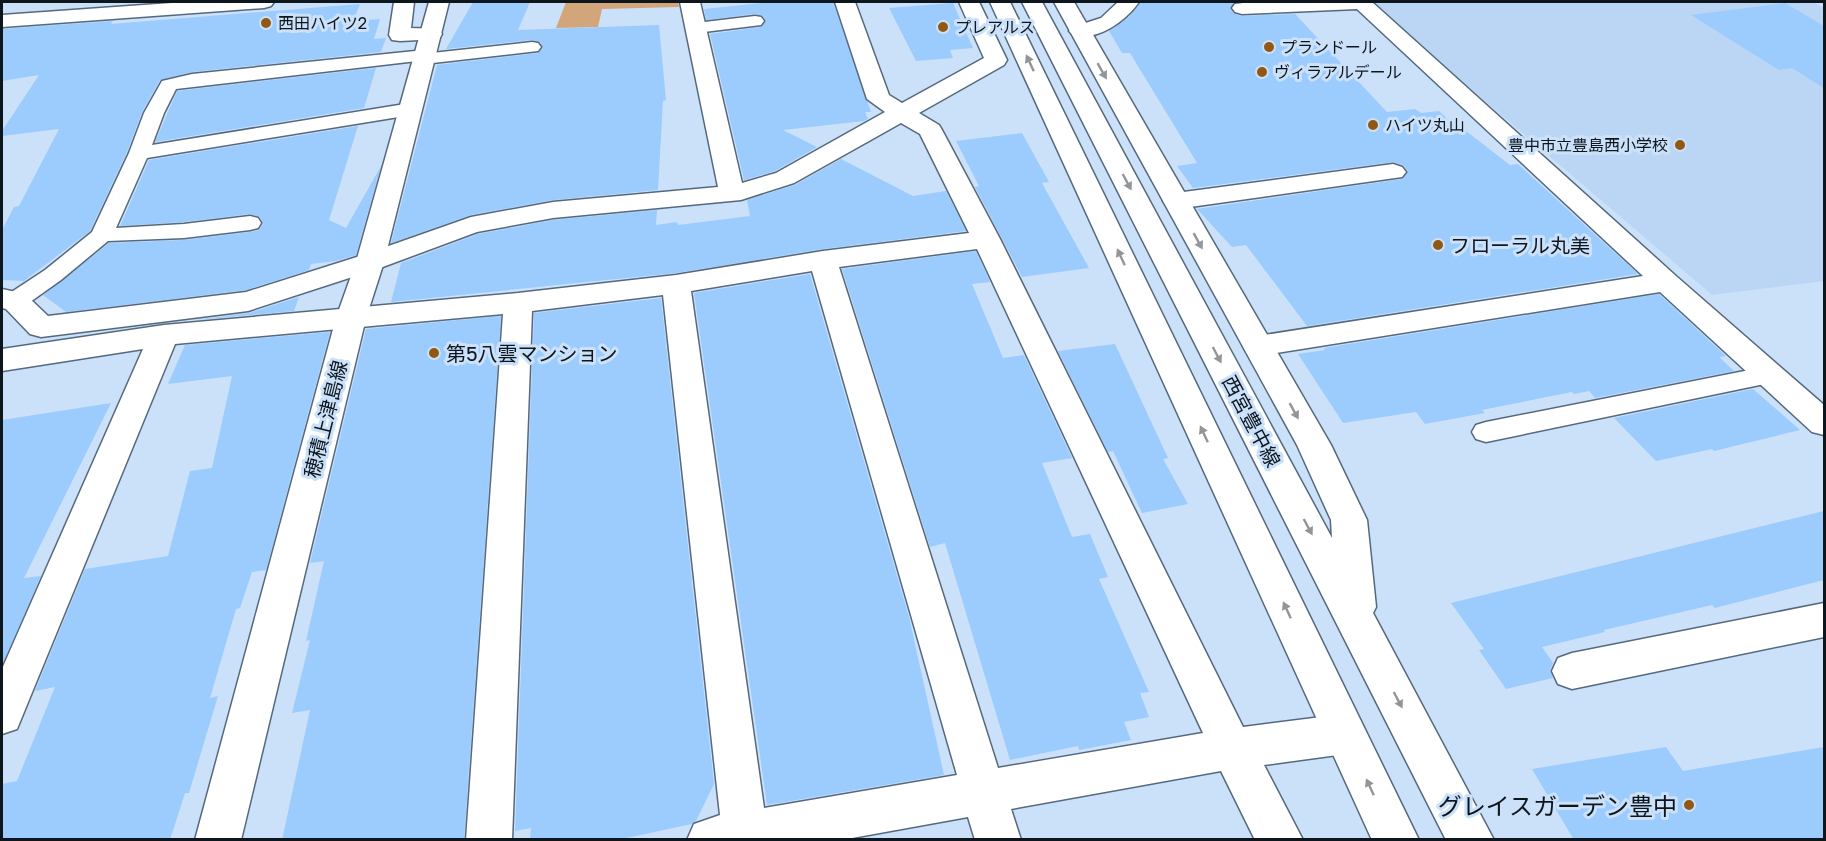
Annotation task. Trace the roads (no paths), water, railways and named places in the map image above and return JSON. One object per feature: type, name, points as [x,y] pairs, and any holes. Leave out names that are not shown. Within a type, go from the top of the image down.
[{"type":"street","points":[[2,21],[264,2]]},
{"type":"street","points":[[404,2],[400,35],[426,49]]},
{"type":"street","name":"穂積上津島線","points":[[218,840],[351,318],[370,262],[439,2]]},
{"type":"street","points":[[690,2],[732,194]]},
{"type":"street","points":[[845,2],[879,99],[930,130],[986,239],[1232,749],[1280,840]]},
{"type":"street","points":[[8,300],[41,327],[248,301],[370,262],[471,225],[553,210],[732,194],[785,178],[899,112],[996,60],[969,2]]},
{"type":"street","points":[[1000,2],[1396,840]]},
{"type":"street","name":"西宮豊中線","points":[[1032,2],[1471,840]]},
{"type":"street","points":[[1064,2],[1314,445],[1349,520],[1359,625]]},
{"type":"street","points":[[1080,31],[1108,22],[1129,2]]},
{"type":"street","points":[[1242,8],[1362,2],[1666,282],[1824,423]]},
{"type":"street","points":[[1176,201],[1393,172]]},
{"type":"street","points":[[2,360],[164,335],[518,303],[676,284],[823,260],[986,239]]},
{"type":"street","points":[[823,260],[986,792],[998,840]]},
{"type":"street","points":[[1258,346],[1666,282]]},
{"type":"street","points":[[676,284],[734,837],[1232,749],[1346,734]]},
{"type":"street","points":[[489,840],[518,303]]},
{"type":"street","points":[[2,715],[164,335]]},
{"type":"street","points":[[1572,671],[1824,620]]},
{"type":"lane","points":[[696,28],[755,21]]},
{"type":"lane","points":[[8,300],[53,275],[102,235],[139,153],[154,113],[169,86],[192,80],[426,49],[532,47]]},
{"type":"lane","points":[[139,153],[411,109]]},
{"type":"lane","points":[[102,235],[184,231],[250,223]]},
{"type":"lane","points":[[1486,432],[1770,375]]},
{"type":"place","name":"西田ハイツ2","points":[[266,23]]},
{"type":"place","name":"プレアルス","points":[[943,27]]},
{"type":"place","name":"プランドール","points":[[1269,47]]},
{"type":"place","name":"ヴィラアルデール","points":[[1262,72]]},
{"type":"place","name":"ハイツ丸山","points":[[1373,125]]},
{"type":"place","name":"豊中市立豊島西小学校","points":[[1680,145]]},
{"type":"place","name":"フローラル丸美","points":[[1438,245]]},
{"type":"place","name":"第5八雲マンション","points":[[434,353]]},
{"type":"place","name":"グレイスガーデン豊中","points":[[1689,805]]}]
